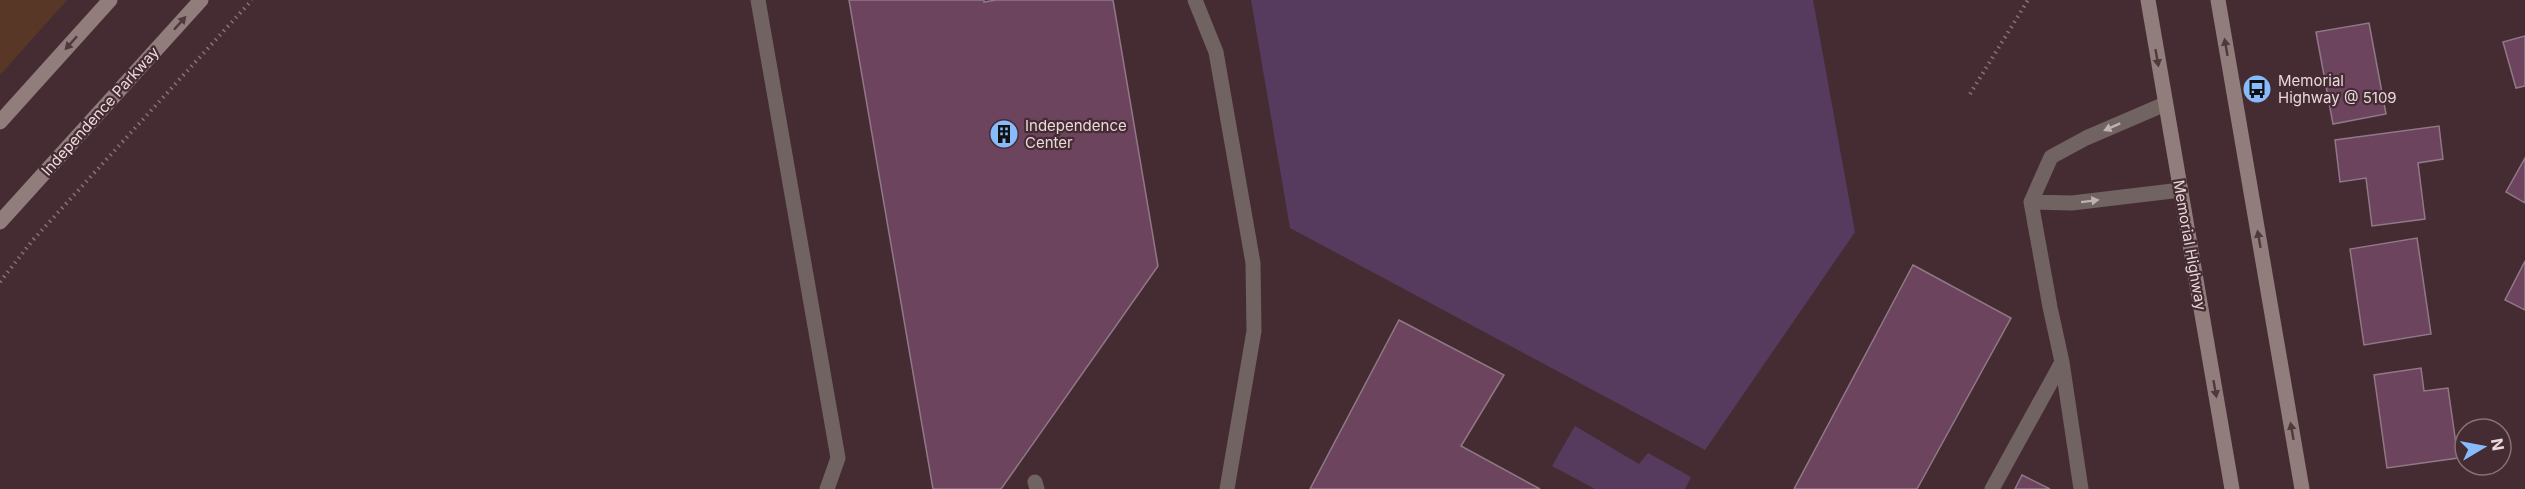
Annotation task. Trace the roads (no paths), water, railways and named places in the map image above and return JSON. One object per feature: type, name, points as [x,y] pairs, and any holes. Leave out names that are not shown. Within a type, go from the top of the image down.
[{"type":"main road","points":[[0,122],[110,0]]},
{"type":"main road","name":"Independence Parkway","points":[[0,222],[201,0]]},
{"type":"main road","name":"Memorial Highway","points":[[2148,0],[2232,489]]},
{"type":"main road","points":[[2218,0],[2302,489]]},
{"type":"lane","points":[[759,0],[838,458],[827,489]]},
{"type":"lane","points":[[1195,0],[1216,52],[1253,263],[1254,331],[1227,489]]},
{"type":"lane","points":[[2080,489],[2062,362],[2049,308],[2031,202],[2051,157],[2086,138],[2165,104]]},
{"type":"lane","points":[[2031,202],[2072,203],[2181,190]]},
{"type":"lane","points":[[1992,489],[2062,362]]},
{"type":"place","name":"Memorial Highway @ 5109","points":[[2257,89]]},
{"type":"place","name":"Independence Center","points":[[1004,134]]}]
